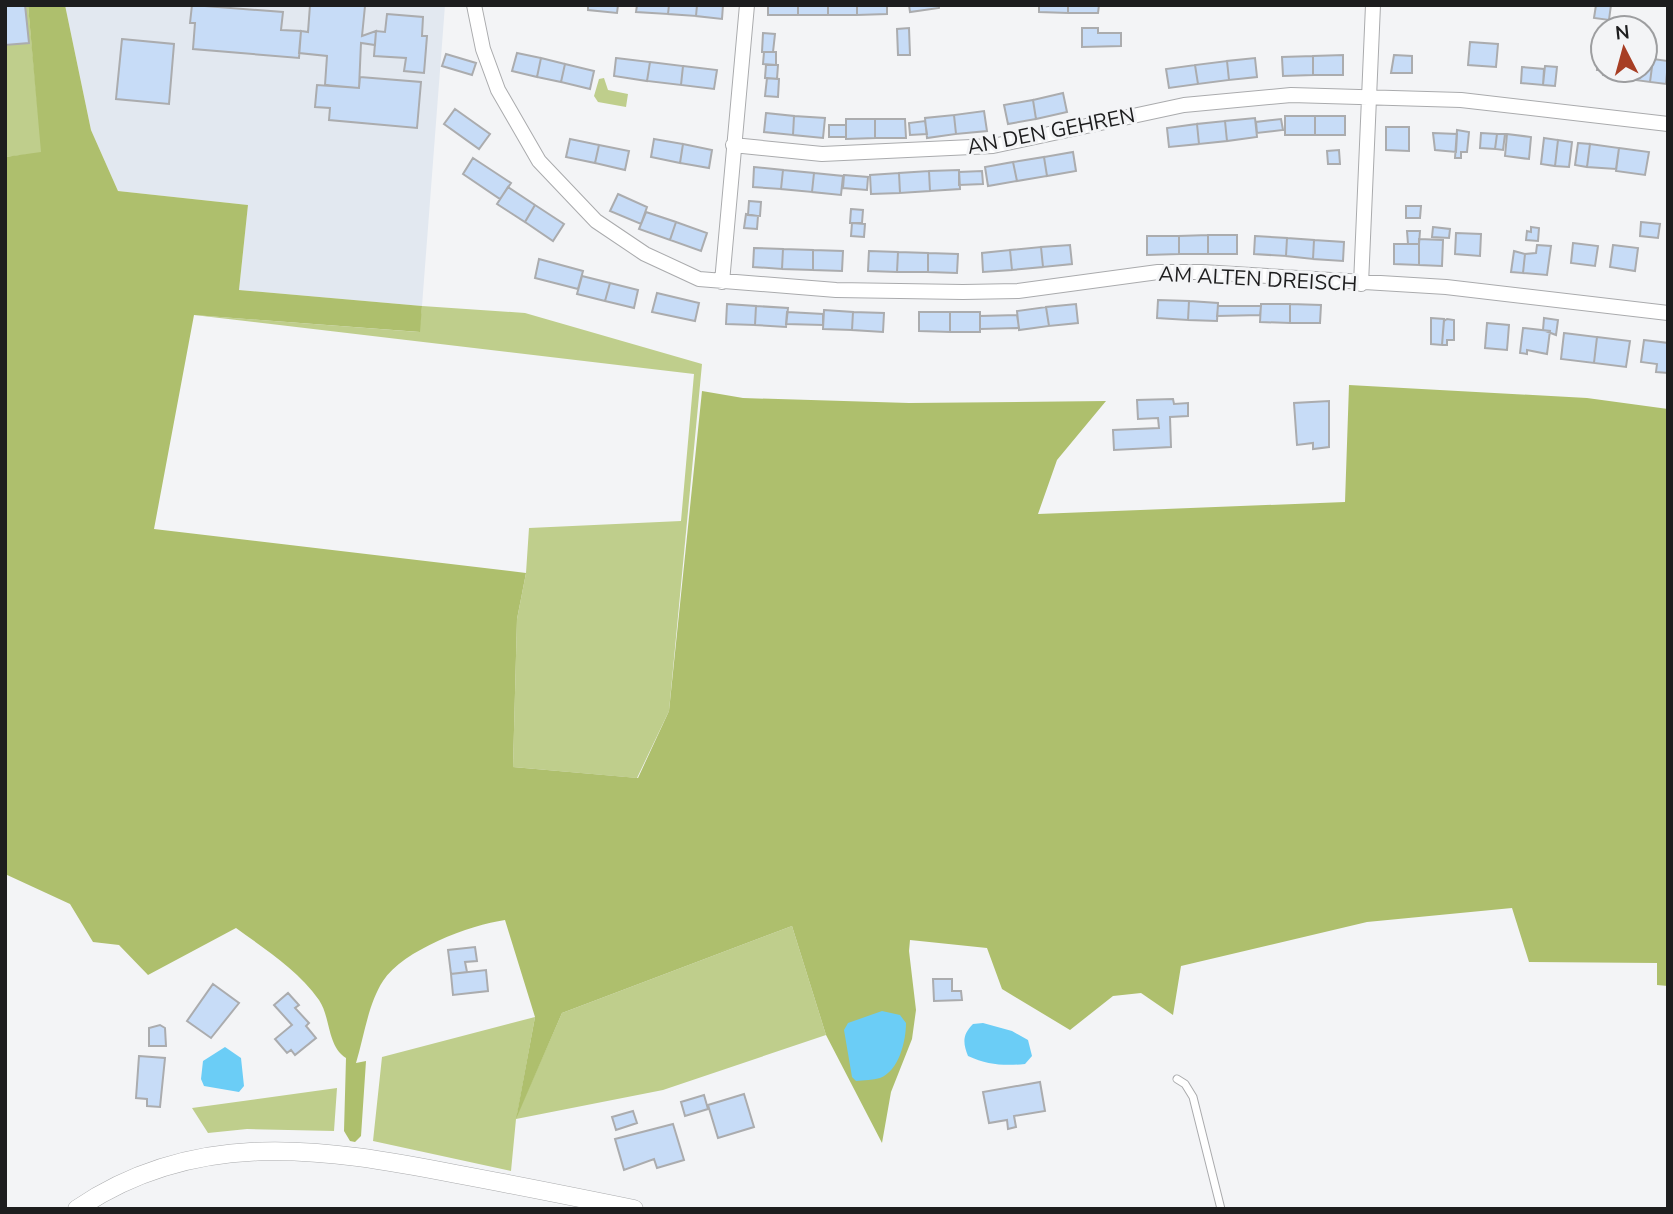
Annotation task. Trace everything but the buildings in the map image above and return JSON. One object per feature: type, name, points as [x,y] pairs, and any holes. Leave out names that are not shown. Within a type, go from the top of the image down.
[{"type":"street","name":"AM ALTEN DREISCH","points":[[474,5],[483,49],[503,103],[525,142],[549,174],[589,215],[645,254],[699,279],[836,290],[984,292],[1018,291],[1158,272],[1202,272],[1510,293],[1668,313]]},
{"type":"street","points":[[722,282],[747,5]]},
{"type":"street","points":[[1361,284],[1373,5]]},
{"type":"street","name":"AN DEN GEHREN","points":[[733,145],[822,154],[935,151],[993,146],[1206,102],[1291,95],[1368,96],[1542,107],[1668,124]]},
{"type":"street","points":[[77,1209],[111,1188],[161,1166],[210,1155],[289,1150],[365,1156],[634,1209]]},
{"type":"lane","points":[[1177,1079],[1185,1084],[1193,1097],[1221,1209]]},
{"type":"shaded area","points":[[65,5],[445,5],[422,306],[239,290],[248,205],[118,191],[91,130]]},
{"type":"green space","points":[[5,5],[28,5],[42,153],[5,157]]},
{"type":"green space","points":[[28,5],[65,5],[91,130],[118,191],[248,205],[239,290],[422,306],[420,332],[194,315],[154,529],[526,573],[517,619],[513,767],[638,778],[669,711],[702,391],[743,398],[909,403],[1106,401],[1057,460],[1038,514],[1345,502],[1349,385],[1587,398],[1668,409],[1668,986],[1657,985],[1657,963],[1529,962],[1512,908],[1367,922],[1181,966],[1173,1015],[1141,993],[1113,996],[1070,1030],[1002,989],[987,948],[910,940],[916,1010],[912,1039],[891,1092],[882,1143],[826,1035],[792,926],[562,1013],[516,1119],[535,1017],[505,920],[456,933],[421,949],[383,981],[370,1010],[356,1063],[366,1061],[361,1136],[355,1142],[350,1141],[344,1131],[346,1058],[335,1046],[319,1000],[281,961],[236,928],[148,975],[119,945],[93,942],[70,904],[5,874],[5,157],[41,152]]},
{"type":"green space","points":[[604,78],[608,90],[628,94],[626,107],[598,102],[594,96],[599,79]]},
{"type":"green space","points":[[422,306],[525,313],[702,364],[669,711],[637,778],[513,767],[517,619],[526,573],[529,528],[681,521],[694,374],[194,315],[419,332]]},
{"type":"green space","points":[[792,926],[826,1035],[663,1090],[516,1119],[511,1171],[373,1141],[382,1057],[535,1017],[517,1115],[562,1013]]},
{"type":"green space","points":[[337,1088],[334,1131],[247,1129],[208,1133],[192,1108]]},
{"type":"water","points":[[882,1011],[900,1015],[906,1023],[900,1055],[887,1074],[877,1079],[856,1081],[852,1077],[844,1030],[848,1023]]},
{"type":"water","points":[[983,1023],[1012,1031],[1028,1040],[1032,1056],[1025,1064],[1010,1065],[989,1063],[968,1056],[965,1036],[973,1024]]},
{"type":"water","points":[[225,1047],[241,1058],[244,1086],[239,1092],[204,1086],[201,1079],[203,1061]]}]
